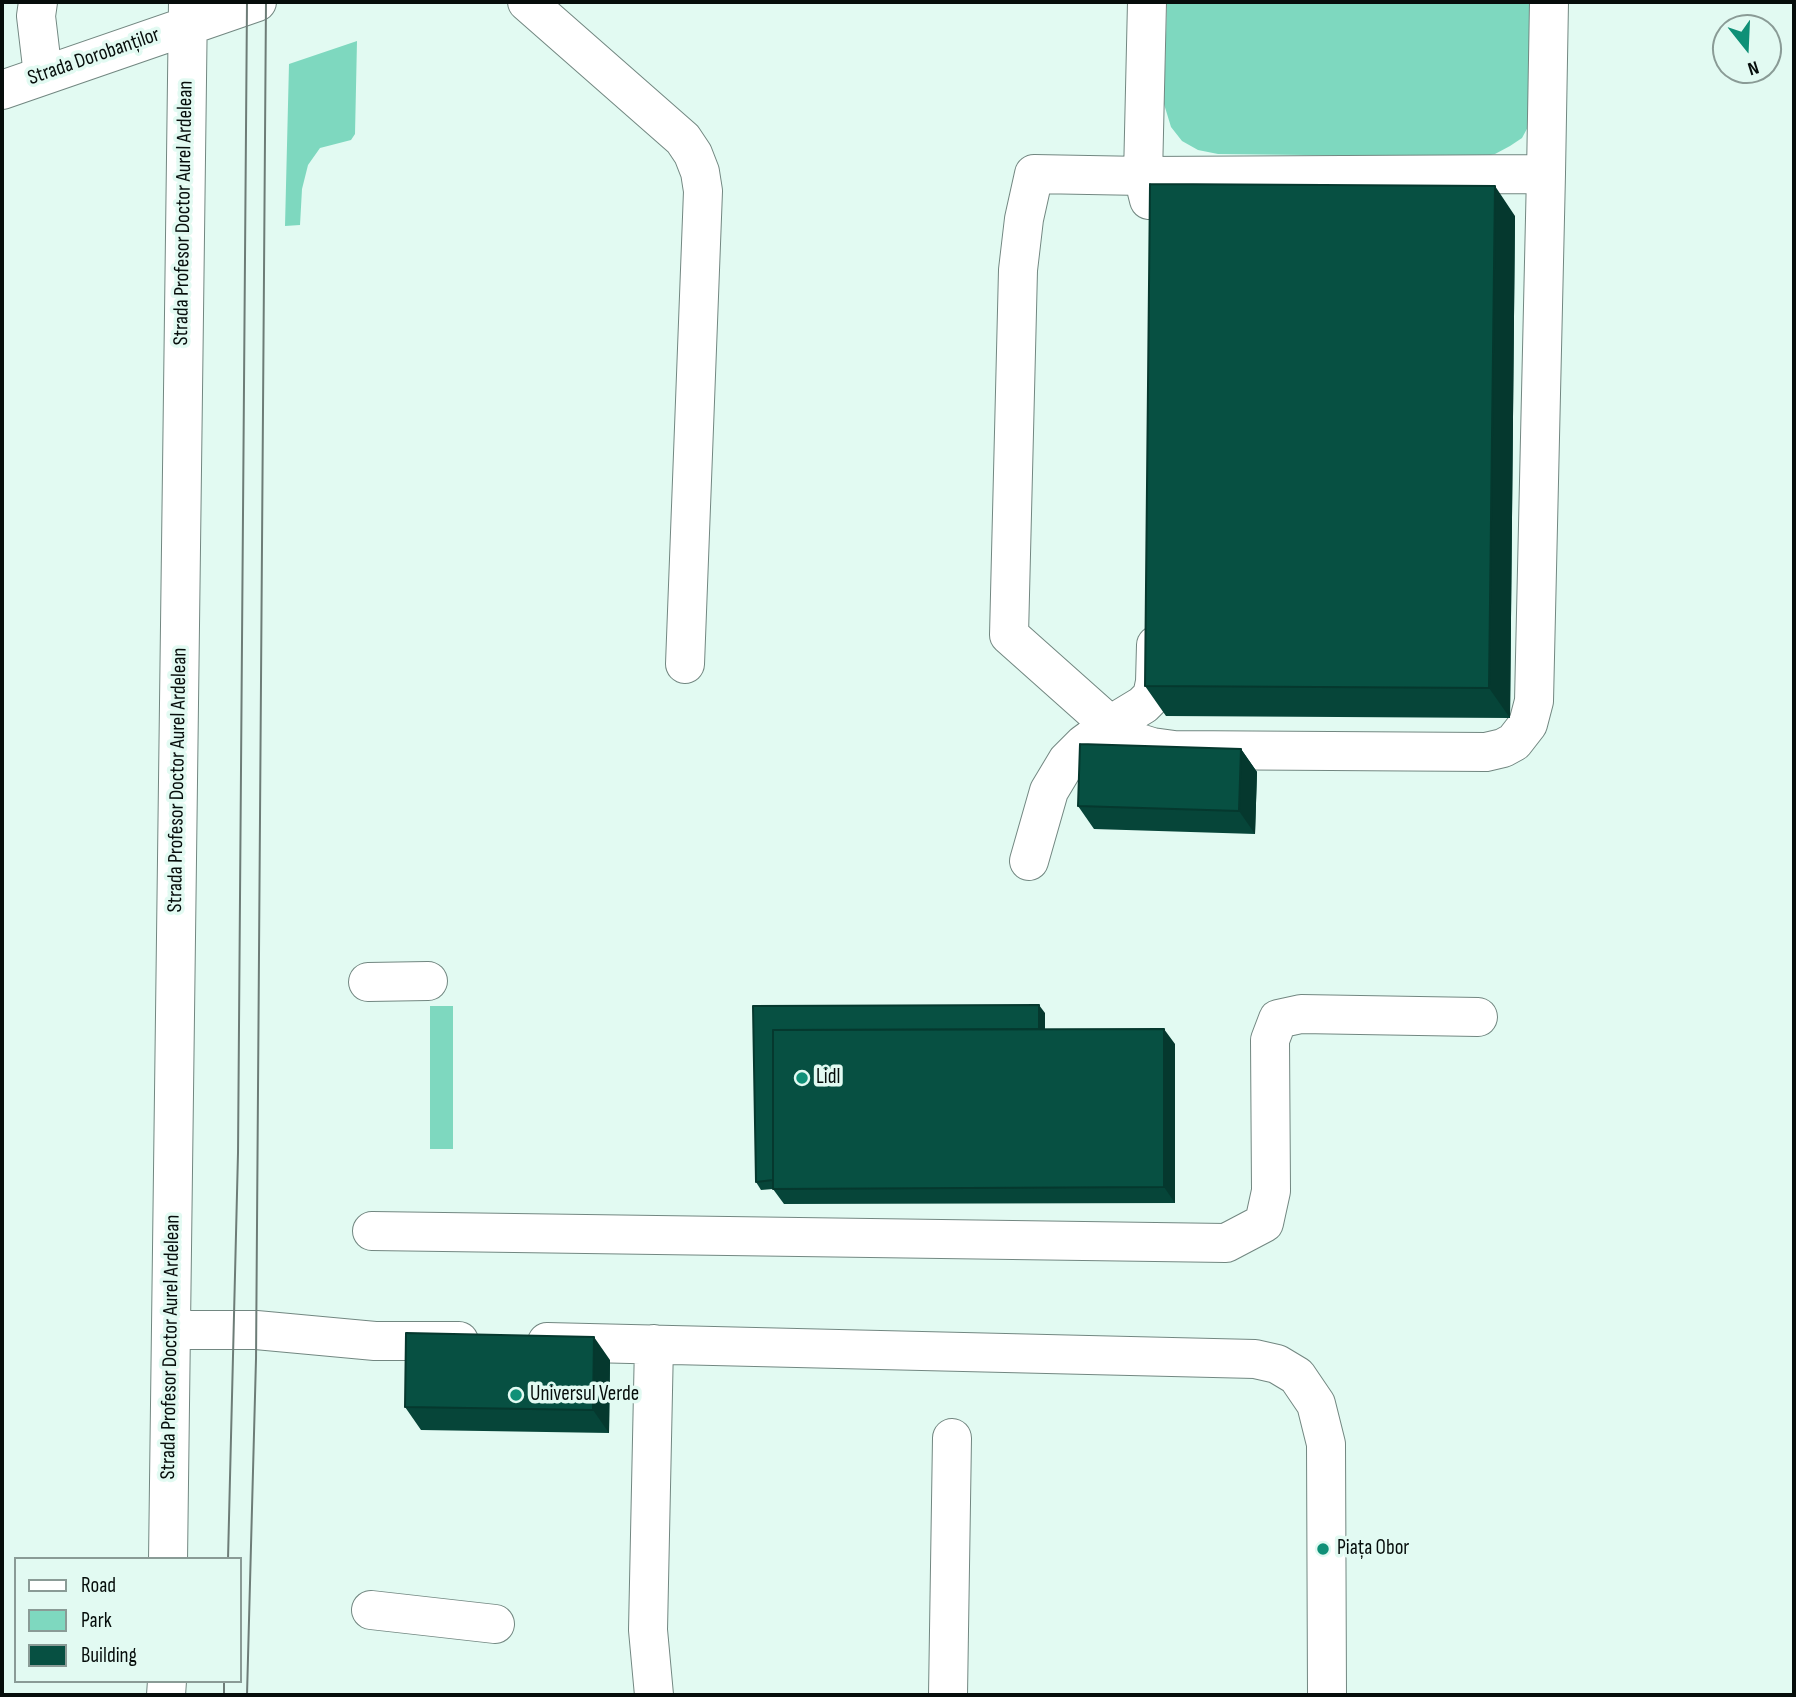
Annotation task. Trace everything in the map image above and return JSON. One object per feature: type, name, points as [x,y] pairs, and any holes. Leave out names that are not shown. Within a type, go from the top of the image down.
[{"type":"main road","points":[[38,2],[36,16],[43,75]]},
{"type":"main road","name":"Strada Dorobanților","points":[[2,90],[187,13],[257,2]]},
{"type":"main road","points":[[527,2],[683,139],[700,172],[703,191],[685,664]]},
{"type":"main road","points":[[1147,2],[1143,176],[1156,232]]},
{"type":"main road","points":[[1546,174],[1034,174],[1024,219],[1018,270],[1009,635],[1110,725],[1136,742],[1174,750],[1486,752],[1503,748],[1514,741],[1528,724],[1534,701],[1546,174],[1549,2]]},
{"type":"main road","name":"Strada Profesor Doctor Aurel Ardelean","points":[[168,1557],[187,13]]},
{"type":"main road","points":[[1029,861],[1049,791],[1067,761],[1084,744],[1143,705],[1152,696],[1155,682],[1156,614]]},
{"type":"main road","points":[[368,982],[428,981]]},
{"type":"main road","points":[[372,1231],[1226,1243],[1264,1223],[1271,1191],[1270,1040],[1278,1019],[1301,1014],[1478,1017]]},
{"type":"main road","points":[[171,1330],[256,1330],[375,1341],[654,1344],[1255,1359],[1278,1364],[1297,1376],[1316,1404],[1326,1444],[1327,1695]]},
{"type":"main road","points":[[654,1344],[648,1630],[654,1695]]},
{"type":"main road","points":[[948,1695],[952,1438]]},
{"type":"main road","points":[[372,1610],[495,1624]]},
{"type":"green space","points":[[1167,2],[1534,2],[1529,125],[1522,138],[1510,146],[1495,154],[1481,157],[1218,154],[1198,150],[1182,141],[1171,127],[1164,104]]},
{"type":"green space","points":[[357,41],[355,134],[351,140],[320,148],[308,165],[302,189],[300,225],[285,226],[289,64]]},
{"type":"green space","points":[[430,1006],[453,1006],[453,1149],[430,1149]]},
{"type":"building","points":[[1150,184],[1495,186],[1489,688],[1145,686]]},
{"type":"building","points":[[1080,744],[1241,749],[1239,811],[1078,806]]},
{"type":"building","points":[[1039,1005],[1039,1029],[773,1030],[773,1180],[756,1182],[753,1006]]},
{"type":"building","points":[[1164,1029],[1164,1187],[773,1189],[773,1030]]},
{"type":"building","name":"Universul Verde","points":[[406,1333],[594,1337],[593,1410],[405,1407]]},
{"type":"tram line","points":[[228,1557],[238,1153],[247,2]]},
{"type":"tram line","points":[[247,1695],[256,1359],[266,2]]},
{"type":"tram line","points":[[224,1683],[224,1695]]},
{"type":"place","name":"Lidl","points":[[802,1078]]},
{"type":"place","name":"Universul Verde","points":[[516,1395]]},
{"type":"place","name":"Piața Obor","points":[[1323,1549]]}]
